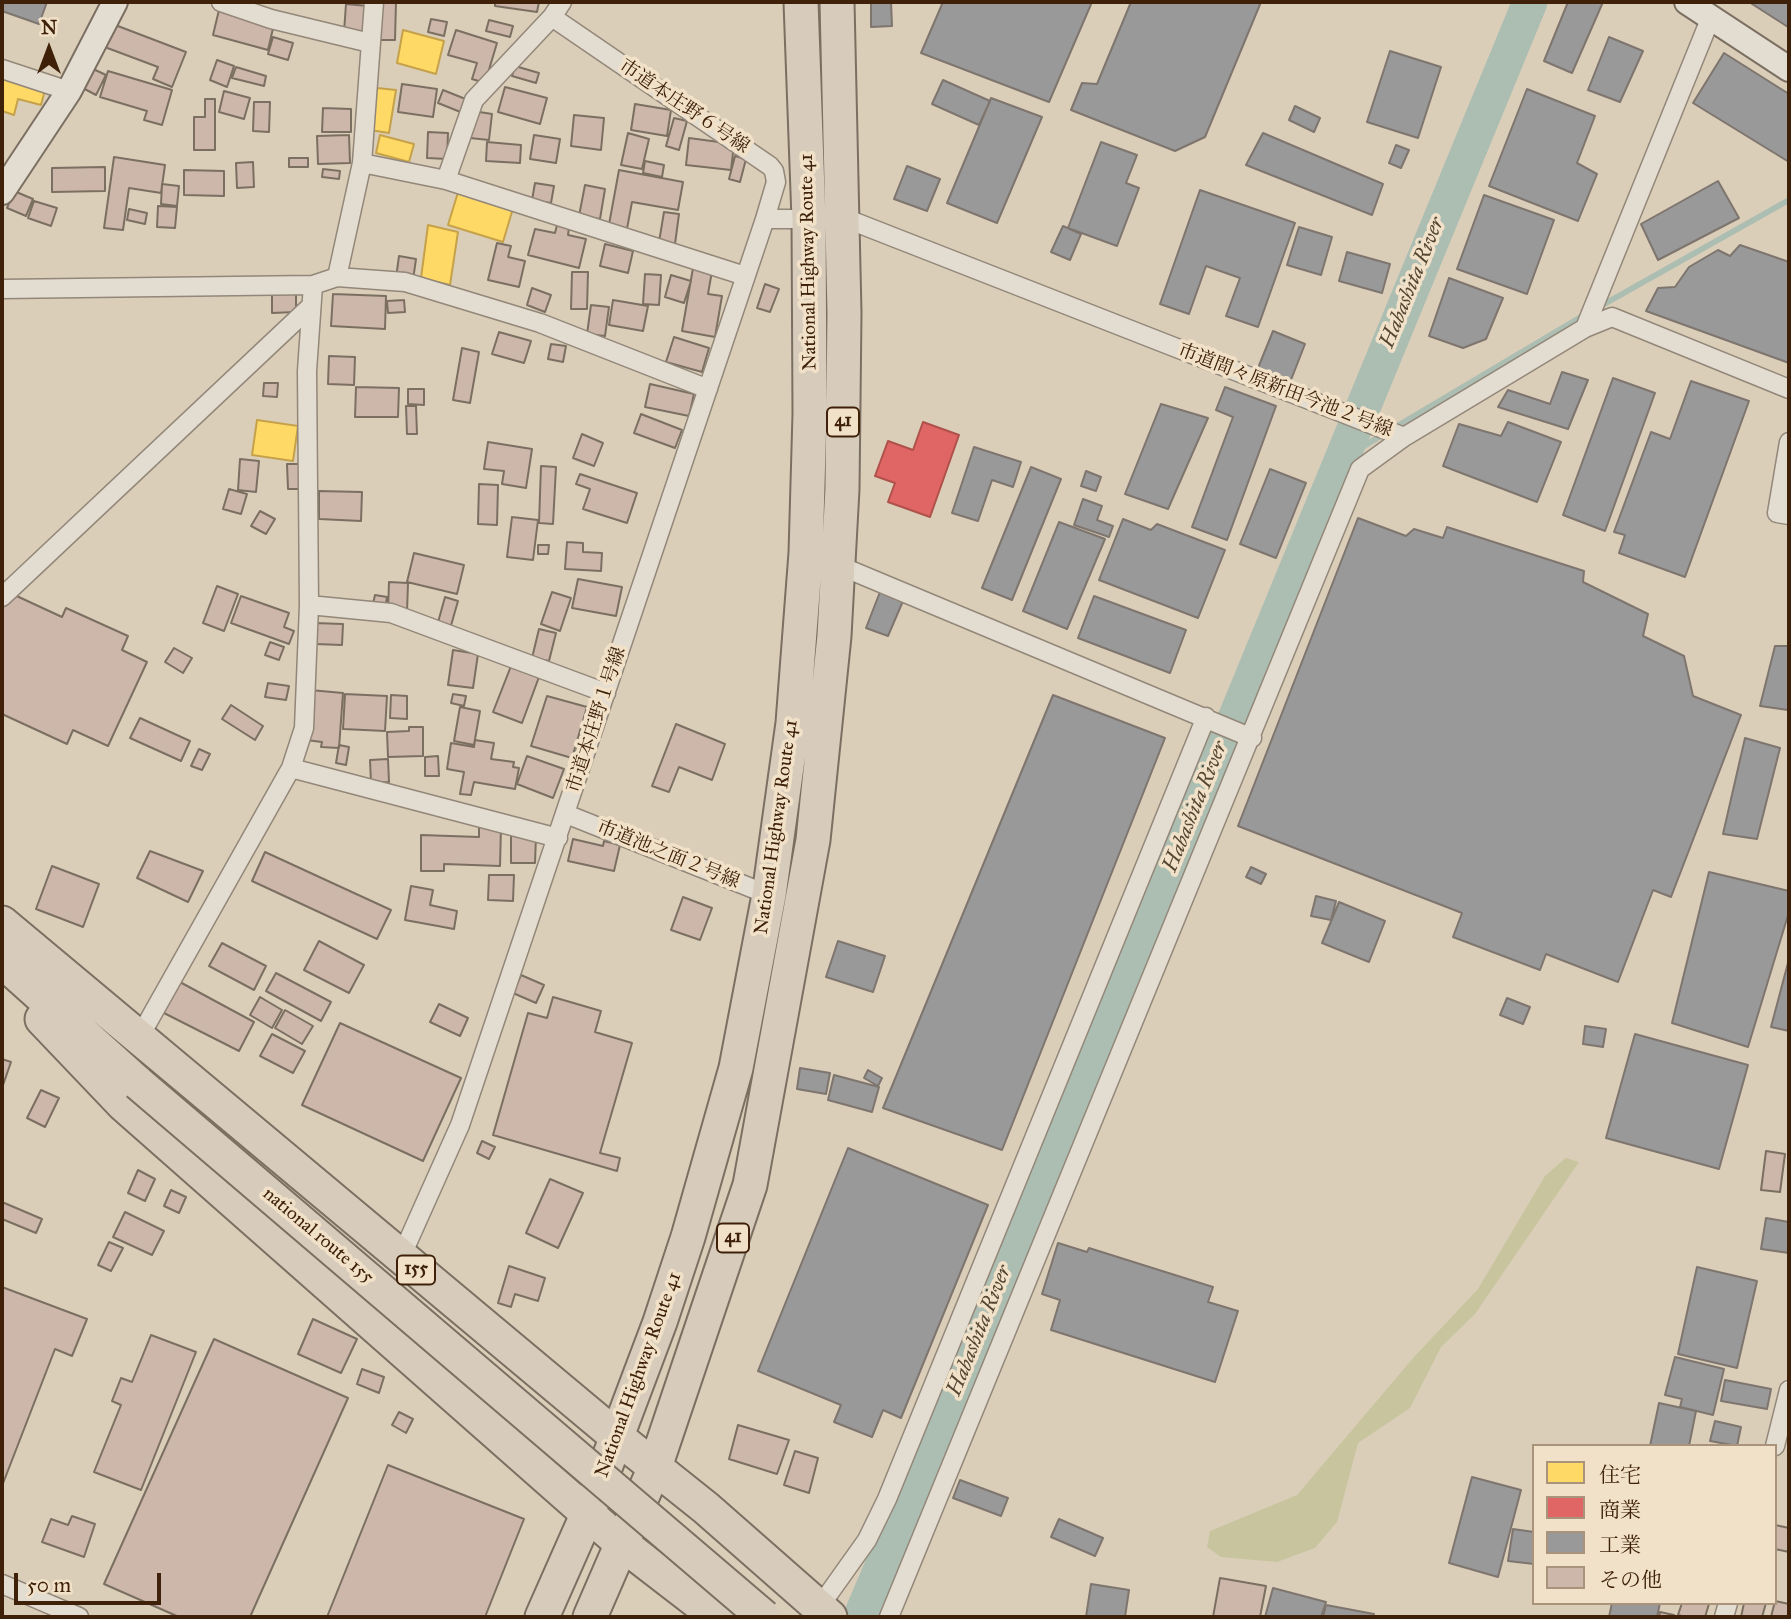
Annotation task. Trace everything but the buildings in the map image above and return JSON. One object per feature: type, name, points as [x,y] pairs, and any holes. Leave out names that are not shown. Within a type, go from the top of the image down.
[{"type":"highway","name":"National Highway Route 41","points":[[542,1617],[588,1513],[660,1322],[736,1068],[769,895],[789,767],[804,591],[810,414],[809,219],[801,2]]},
{"type":"highway","name":"National Highway Route 41","points":[[590,1617],[655,1467],[750,1185],[813,840],[828,709],[838,565],[844,401],[837,2]]},
{"type":"highway","name":"155","points":[[2,923],[825,1612]]},
{"type":"highway","name":"national route 155","points":[[2,961],[134,1088],[742,1617]]},
{"type":"highway","name":"national route 155","points":[[2,984],[41,1019],[134,1088],[764,1617]]},
{"type":"highway","name":"155","points":[[41,1019],[123,1104],[621,1543],[717,1617]]},
{"type":"highway","points":[[569,1617],[585,1579],[621,1543]]},
{"type":"main road","points":[[2,192],[69,91],[115,2]]},
{"type":"main road","points":[[1687,2],[1789,69]]},
{"type":"street","points":[[221,2],[271,19],[370,43]]},
{"type":"street","points":[[337,277],[362,163],[374,2]]},
{"type":"street","points":[[446,180],[474,100],[557,9]]},
{"type":"street","name":"市道本庄野６号線","points":[[557,9],[770,166],[776,182],[765,219]]},
{"type":"street","points":[[1585,328],[1711,18]]},
{"type":"street","points":[[2,69],[69,91]]},
{"type":"street","points":[[362,163],[446,180],[745,276]]},
{"type":"street","name":"市道間々原新田今池２号線","points":[[842,217],[1404,437],[1585,328],[1612,317],[1789,389]]},
{"type":"street","points":[[765,219],[809,219]]},
{"type":"street","name":"市道本庄野１号線","points":[[401,1257],[460,1125],[765,219]]},
{"type":"street","points":[[2,289],[313,285],[337,277],[405,282],[540,323],[708,389]]},
{"type":"street","points":[[140,1036],[291,768],[303,728],[309,605],[310,307],[313,285]]},
{"type":"street","points":[[2,597],[310,307]]},
{"type":"street","points":[[889,1617],[1252,738],[1360,468],[1404,437]]},
{"type":"street","points":[[1789,442],[1777,513],[1789,515]]},
{"type":"street","points":[[838,565],[1252,738]]},
{"type":"street","points":[[309,605],[391,613],[606,693]]},
{"type":"street","points":[[825,1612],[867,1540],[887,1499],[1206,717]]},
{"type":"street","points":[[291,768],[558,838]]},
{"type":"street","name":"市道池之面２号線","points":[[566,814],[769,895]]},
{"type":"street","points":[[1776,1444],[1789,1390]]},
{"type":"street","points":[[2,1584],[79,1617]]},
{"type":"shaded area","points":[[1566,1158],[1579,1162],[1475,1314],[1441,1347],[1410,1408],[1358,1443],[1337,1522],[1315,1548],[1277,1562],[1221,1557],[1207,1547],[1210,1531],[1297,1495],[1414,1357],[1478,1289],[1545,1176]]},
{"type":"waterway","name":"Habashita River","points":[[863,1611],[1003,1282],[1530,2]]},
{"type":"waterway","points":[[1599,307],[1789,200]]},
{"type":"waterway","points":[[1394,428],[1586,314]]},
{"type":"waterway","points":[[1344,458],[1384,434]]}]
